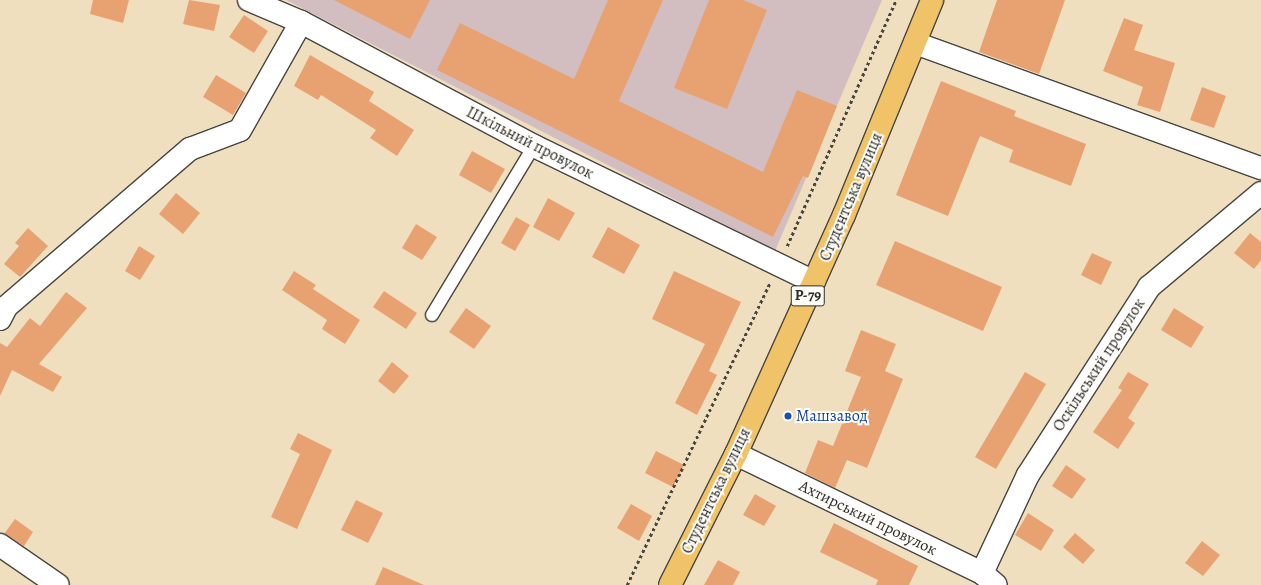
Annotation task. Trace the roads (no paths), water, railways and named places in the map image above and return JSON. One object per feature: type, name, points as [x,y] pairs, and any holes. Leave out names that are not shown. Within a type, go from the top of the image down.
[{"type":"main road","name":"Студентська вулиця","points":[[670,585],[736,454],[814,282],[844,215],[932,0]]},
{"type":"street","name":"Шкільний провулок","points":[[249,0],[301,22],[534,146],[814,282]]},
{"type":"street","points":[[0,319],[6,307],[190,149],[240,130],[301,22]]},
{"type":"street","points":[[915,43],[1261,168]]},
{"type":"street","name":"Оскільський провулок","points":[[989,579],[1028,476],[1149,287],[1261,193]]},
{"type":"street","name":"Ахтирський провулок","points":[[736,454],[989,579]]},
{"type":"street","points":[[0,545],[58,585]]},
{"type":"lane","points":[[432,315],[534,146]]},
{"type":"place","name":"Машзавод","points":[[788,416]]}]
